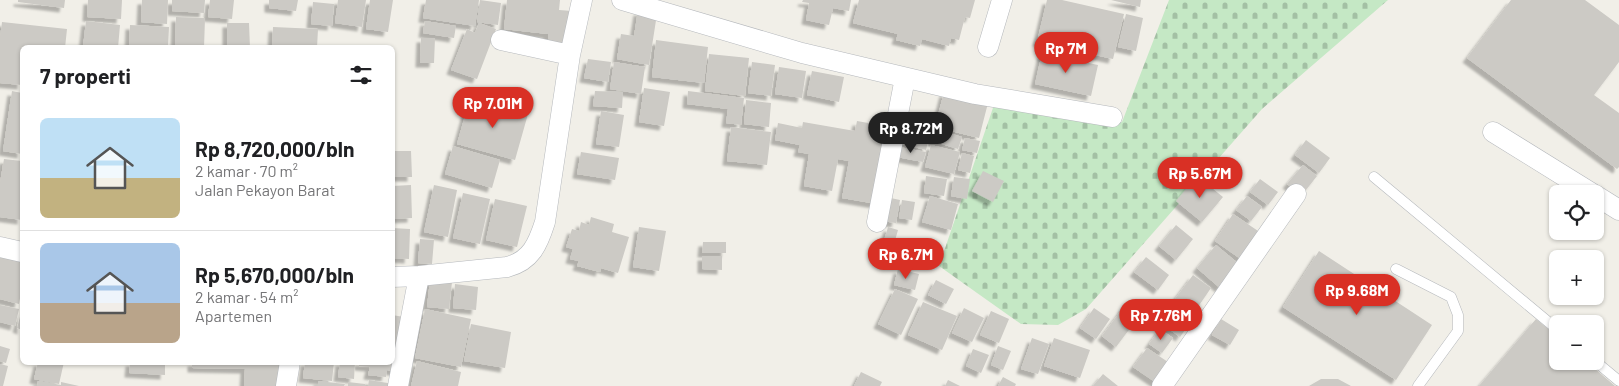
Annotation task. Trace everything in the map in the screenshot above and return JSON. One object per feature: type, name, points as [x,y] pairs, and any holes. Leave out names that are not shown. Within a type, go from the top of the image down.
[{"type":"street","points":[[395,277],[419,276],[518,264],[535,247],[545,222],[570,55],[582,0]]},
{"type":"street","points":[[622,0],[802,53],[905,78],[975,94],[1112,117]]},
{"type":"street","points":[[988,47],[1002,0]]},
{"type":"street","points":[[502,40],[570,55]]},
{"type":"street","points":[[878,222],[905,78]]},
{"type":"street","points":[[1493,132],[1579,185]]},
{"type":"street","points":[[1162,386],[1296,194]]},
{"type":"street","points":[[1604,200],[1619,210]]},
{"type":"street","points":[[0,247],[20,252]]},
{"type":"street","points":[[398,386],[419,276]]},
{"type":"street","points":[[286,386],[290,365]]},
{"type":"lane","points":[[1374,177],[1549,323]]},
{"type":"lane","points":[[1396,268],[1451,297],[1458,316],[1458,331],[1418,386]]},
{"type":"lane","points":[[1604,368],[1619,381]]},
{"type":"green space","points":[[1169,0],[1388,0],[1262,109],[1086,309],[1058,325],[1021,324],[939,266],[995,102],[1092,122],[1122,122]]},
{"type":"building","points":[[18,0],[65,0],[64,8],[18,2]]},
{"type":"building","points":[[88,0],[122,0],[121,19],[87,17]]},
{"type":"building","points":[[142,0],[168,0],[167,24],[141,22]]},
{"type":"building","points":[[172,0],[205,0],[204,13],[172,11]]},
{"type":"building","points":[[210,0],[234,0],[232,19],[208,17]]},
{"type":"building","points":[[269,0],[298,0],[296,11],[269,8]]},
{"type":"building","points":[[338,0],[366,0],[362,27],[335,23]]},
{"type":"building","points":[[370,0],[393,0],[388,32],[366,29]]},
{"type":"building","points":[[426,0],[479,0],[475,26],[423,18]]},
{"type":"building","points":[[480,0],[501,3],[498,25],[477,22]]},
{"type":"building","points":[[507,0],[560,0],[559,10],[572,11],[569,44],[548,41],[548,34],[504,29]]},
{"type":"building","points":[[803,0],[851,0],[849,11],[833,8],[829,25],[806,20],[809,3],[802,2]]},
{"type":"building","points":[[859,0],[975,0],[970,18],[965,17],[959,40],[951,38],[949,46],[922,39],[920,46],[896,40],[898,34],[853,23]]},
{"type":"building","points":[[1047,0],[1062,0],[1124,14],[1113,59],[1037,42]]},
{"type":"building","points":[[1111,0],[1141,0],[1140,7]]},
{"type":"building","points":[[1511,0],[1585,0],[1619,25],[1619,62],[1594,95],[1619,113],[1619,167],[1617,169],[1467,58]]},
{"type":"building","points":[[313,2],[334,4],[332,26],[311,24]]},
{"type":"building","points":[[638,11],[657,14],[649,65],[617,59],[621,34],[634,36]]},
{"type":"building","points":[[1126,14],[1143,18],[1136,51],[1118,47]]},
{"type":"building","points":[[176,17],[205,18],[204,45],[175,45]]},
{"type":"building","points":[[86,21],[120,25],[118,45],[83,45]]},
{"type":"building","points":[[425,21],[456,26],[454,38],[423,33]]},
{"type":"building","points":[[2,22],[67,29],[65,45],[20,45],[20,85],[0,83]]},
{"type":"building","points":[[227,23],[249,23],[250,45],[227,45]]},
{"type":"building","points":[[479,23],[496,29],[477,79],[451,70],[467,29],[475,33]]},
{"type":"building","points":[[130,25],[169,27],[168,45],[129,45]]},
{"type":"building","points":[[273,27],[318,29],[317,45],[272,45]]},
{"type":"building","points":[[421,38],[435,38],[434,63],[420,63]]},
{"type":"building","points":[[656,40],[708,47],[704,83],[652,77]]},
{"type":"building","points":[[1042,53],[1098,65],[1091,96],[1035,84]]},
{"type":"building","points":[[709,54],[749,58],[745,96],[705,91]]},
{"type":"building","points":[[588,59],[611,62],[608,82],[584,78]]},
{"type":"building","points":[[614,62],[645,67],[641,94],[610,89]]},
{"type":"building","points":[[752,62],[775,65],[771,96],[748,93]]},
{"type":"building","points":[[779,67],[806,71],[802,98],[775,94]]},
{"type":"building","points":[[812,71],[844,77],[839,102],[807,95]]},
{"type":"building","points":[[644,88],[670,92],[664,126],[639,122]]},
{"type":"building","points":[[12,91],[20,93],[20,154],[3,151]]},
{"type":"building","points":[[595,91],[623,92],[622,108],[593,106]]},
{"type":"building","points":[[688,91],[744,98],[741,125],[726,123],[728,109],[687,104]]},
{"type":"building","points":[[944,92],[988,103],[979,138],[935,127]]},
{"type":"building","points":[[470,98],[528,114],[515,160],[457,144]]},
{"type":"building","points":[[746,100],[771,103],[769,127],[744,124]]},
{"type":"building","points":[[601,111],[624,115],[619,147],[596,144]]},
{"type":"building","points":[[857,121],[891,127],[877,204],[842,198],[849,161],[838,159],[832,191],[804,186],[809,154],[798,152],[800,145],[775,140],[778,123],[802,128],[803,122],[855,131]]},
{"type":"building","points":[[903,122],[931,129],[926,150],[898,143]]},
{"type":"building","points":[[731,127],[771,132],[767,165],[727,161]]},
{"type":"building","points":[[936,129],[962,137],[958,149],[932,141]]},
{"type":"building","points":[[965,138],[980,141],[977,153],[962,150]]},
{"type":"building","points":[[1306,140],[1330,158],[1319,173],[1295,155]]},
{"type":"building","points":[[931,145],[960,152],[954,174],[925,167]]},
{"type":"building","points":[[453,146],[500,160],[492,188],[445,174]]},
{"type":"building","points":[[899,147],[926,152],[923,162],[897,157]]},
{"type":"building","points":[[395,151],[411,151],[412,177],[395,177]]},
{"type":"building","points":[[581,152],[619,158],[615,180],[577,174]]},
{"type":"building","points":[[962,153],[974,156],[970,173],[958,170]]},
{"type":"building","points":[[4,159],[20,161],[20,220],[0,217],[0,183]]},
{"type":"building","points":[[1303,165],[1317,176],[1302,195],[1287,184]]},
{"type":"building","points":[[983,171],[1004,181],[993,202],[972,191]]},
{"type":"building","points":[[926,176],[947,179],[944,196],[924,193]]},
{"type":"building","points":[[1197,176],[1223,197],[1202,222],[1176,201]]},
{"type":"building","points":[[954,177],[970,179],[967,199],[951,196]]},
{"type":"building","points":[[1260,179],[1278,192],[1268,205],[1250,192]]},
{"type":"building","points":[[411,185],[412,218],[395,219],[395,186]]},
{"type":"building","points":[[434,185],[457,190],[448,237],[424,232]]},
{"type":"building","points":[[463,193],[490,199],[480,244],[453,238]]},
{"type":"building","points":[[930,196],[958,204],[951,230],[922,222]]},
{"type":"building","points":[[1247,196],[1262,207],[1251,221],[1236,210]]},
{"type":"building","points":[[886,197],[900,200],[896,223],[882,221]]},
{"type":"building","points":[[495,199],[527,206],[517,247],[486,240]]},
{"type":"building","points":[[902,200],[915,202],[912,220],[899,218]]},
{"type":"building","points":[[1233,214],[1264,235],[1245,262],[1215,241]]},
{"type":"building","points":[[591,217],[614,224],[612,232],[629,237],[618,273],[601,268],[600,272],[577,266],[579,261],[570,259],[573,249],[566,247],[572,229],[579,231],[581,222],[589,225]]},
{"type":"building","points":[[1176,225],[1193,239],[1176,260],[1159,246]]},
{"type":"building","points":[[639,227],[666,231],[659,271],[633,267]]},
{"type":"building","points":[[888,227],[898,230],[892,251],[882,248]]},
{"type":"building","points":[[395,228],[410,229],[409,259],[395,258]]},
{"type":"building","points":[[420,239],[434,240],[432,264],[418,263]]},
{"type":"building","points":[[703,242],[726,242],[726,253],[702,253]]},
{"type":"building","points":[[1216,245],[1240,265],[1220,288],[1197,268]]},
{"type":"building","points":[[1319,251],[1432,325],[1396,380],[1283,307]]},
{"type":"building","points":[[702,256],[722,256],[722,270],[702,269]]},
{"type":"building","points":[[0,257],[20,260],[19,304],[0,299]]},
{"type":"building","points":[[1146,257],[1169,275],[1158,290],[1134,272]]},
{"type":"building","points":[[898,269],[919,274],[915,290],[894,285]]},
{"type":"building","points":[[1193,275],[1211,288],[1191,317],[1172,303]]},
{"type":"building","points":[[430,280],[452,282],[449,309],[427,307]]},
{"type":"building","points":[[936,280],[954,289],[946,304],[928,295]]},
{"type":"building","points":[[455,284],[478,287],[476,310],[453,308]]},
{"type":"building","points":[[895,289],[918,299],[901,335],[878,324]]},
{"type":"building","points":[[1129,300],[1143,311],[1116,347],[1102,336]]},
{"type":"building","points":[[923,302],[957,316],[942,350],[908,335]]},
{"type":"building","points":[[0,305],[19,309],[15,326],[0,322]]},
{"type":"building","points":[[964,308],[984,318],[972,342],[952,333]]},
{"type":"building","points":[[1094,308],[1110,319],[1096,339],[1080,328]]},
{"type":"building","points":[[1175,308],[1191,321],[1180,337],[1162,324]]},
{"type":"building","points":[[425,309],[471,319],[461,367],[415,358]]},
{"type":"building","points":[[991,311],[1009,319],[999,343],[980,335]]},
{"type":"building","points":[[395,316],[410,318],[401,372],[387,370],[386,377],[368,375],[370,367],[359,366],[395,365]]},
{"type":"building","points":[[20,317],[20,329],[17,328]]},
{"type":"building","points":[[1221,319],[1239,330],[1230,345],[1212,335]]},
{"type":"building","points":[[1536,319],[1549,330],[1549,370],[1596,370],[1615,386],[1479,386]]},
{"type":"building","points":[[471,324],[511,332],[505,368],[464,361]]},
{"type":"building","points":[[1160,329],[1173,338],[1162,353],[1149,344]]},
{"type":"building","points":[[1032,338],[1049,344],[1038,374],[1021,369]]},
{"type":"building","points":[[1054,338],[1090,350],[1080,378],[1044,366]]},
{"type":"building","points":[[0,346],[10,349],[6,363],[0,361]]},
{"type":"building","points":[[998,346],[1011,351],[1003,370],[991,365]]},
{"type":"building","points":[[1147,348],[1174,366],[1161,386],[1133,367]]},
{"type":"building","points":[[973,349],[989,355],[981,373],[966,366]]},
{"type":"building","points":[[417,361],[461,372],[458,386],[411,386]]},
{"type":"building","points":[[0,364],[8,366],[3,386],[0,386]]},
{"type":"building","points":[[37,365],[63,365],[59,384],[34,379]]},
{"type":"building","points":[[130,365],[165,365],[165,375],[129,373]]},
{"type":"building","points":[[192,365],[280,365],[279,386],[244,386],[245,369],[192,368]]},
{"type":"building","points":[[305,365],[334,365],[332,381],[303,378]]},
{"type":"building","points":[[340,365],[355,365],[354,379],[338,377]]},
{"type":"building","points":[[861,372],[882,382],[880,386],[854,386]]},
{"type":"building","points":[[1103,374],[1118,386],[1093,386]]},
{"type":"building","points":[[1003,377],[1016,384],[1015,386],[998,386]]},
{"type":"building","points":[[1321,379],[1338,379],[1351,386],[1309,386]]},
{"type":"building","points":[[369,380],[400,385],[400,386],[368,386]]},
{"type":"building","points":[[948,380],[960,386],[945,386]]},
{"type":"building","points":[[38,381],[61,385],[61,382],[79,386],[37,386]]},
{"type":"building","points":[[318,381],[345,384],[344,386],[318,386]]},
{"type":"building","points":[[348,382],[365,384],[365,386],[348,386]]}]
